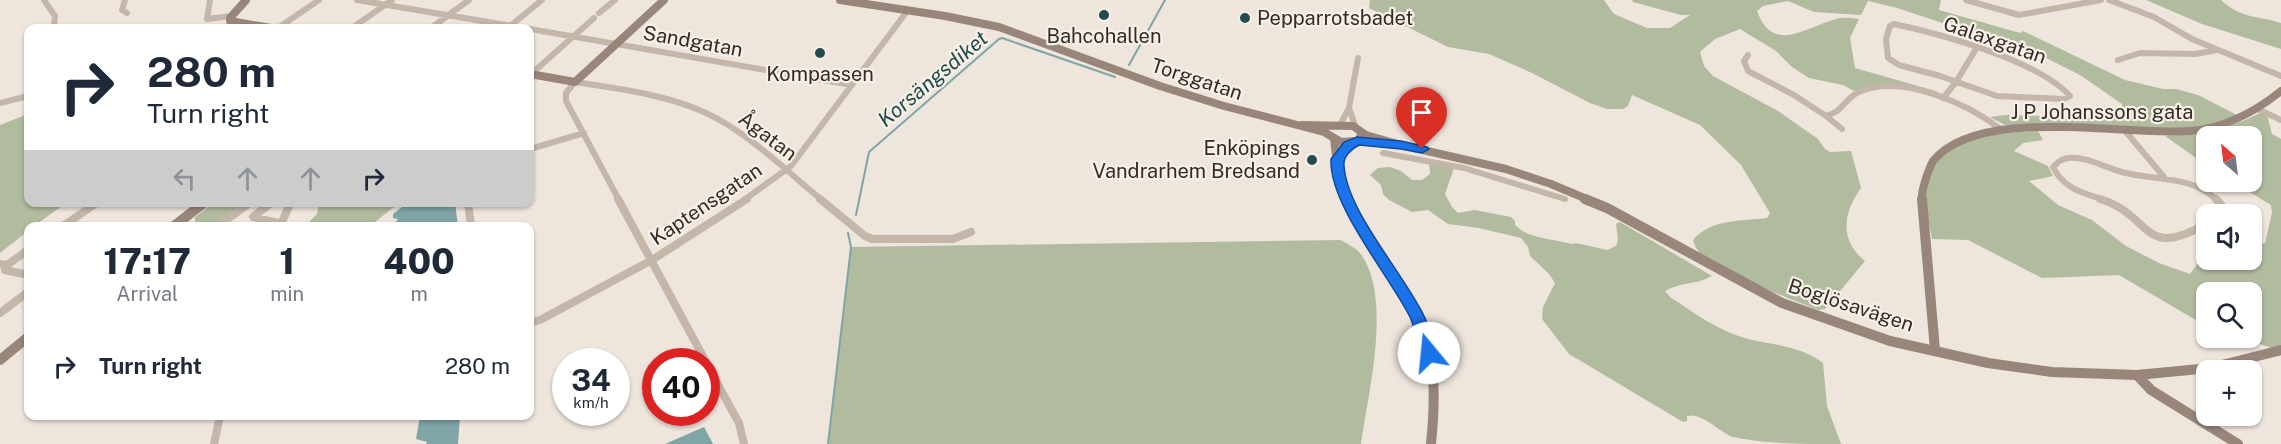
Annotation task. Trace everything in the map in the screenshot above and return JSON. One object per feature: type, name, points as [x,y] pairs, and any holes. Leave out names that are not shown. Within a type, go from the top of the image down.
[{"type":"street","points":[[44,0],[55,16],[54,24]]},
{"type":"street","points":[[125,0],[122,10],[127,14]]},
{"type":"street","points":[[210,0],[207,20],[231,16],[246,0]]},
{"type":"street","points":[[284,24],[319,0]]},
{"type":"street","points":[[357,0],[492,24]]},
{"type":"street","points":[[358,24],[392,0]]},
{"type":"street","points":[[437,24],[469,0]]},
{"type":"street","points":[[513,24],[542,0]]},
{"type":"street","points":[[534,71],[615,0]]},
{"type":"street","points":[[664,0],[575,82],[566,93],[566,100],[699,348]]},
{"type":"street","name":"Torggatan","points":[[840,0],[999,27],[1160,86],[1265,117],[1335,131],[1358,129]]},
{"type":"street","points":[[1966,0],[2016,15],[2101,0]]},
{"type":"street","points":[[2109,0],[2154,17],[2217,50],[2281,76]]},
{"type":"street","name":"Kaptensgatan","points":[[534,322],[652,260],[738,205],[791,166],[908,10]]},
{"type":"street","points":[[231,16],[230,21],[248,24]]},
{"type":"street","name":"Galaxgatan","points":[[1900,25],[2038,71],[2061,84],[2070,96],[2064,99],[2004,98],[1956,82],[1890,61],[1886,39],[1890,26],[1900,25]]},
{"type":"street","name":"Sandgatan","points":[[534,30],[852,86]]},
{"type":"street","points":[[1943,98],[1956,82],[1976,49]]},
{"type":"street","points":[[2118,60],[2140,53],[2195,54],[2217,50]]},
{"type":"street","points":[[1748,55],[1744,61],[1748,71],[1794,95],[1842,129]]},
{"type":"street","points":[[1358,58],[1349,108],[1335,131],[1338,175],[1351,207],[1409,300],[1426,341],[1434,395],[1431,444]]},
{"type":"street","name":"Ågatan","points":[[534,76],[646,95],[706,113],[745,137],[872,239],[953,239],[971,232]]},
{"type":"street","points":[[1826,116],[1840,111],[1850,98],[1870,88],[1901,87],[1943,98],[1988,119],[2002,130]]},
{"type":"street","name":"J P Johanssons gata","points":[[1935,350],[1921,193],[1924,173],[1946,149],[1970,137],[2002,130],[2036,128],[2160,133],[2204,130],[2242,119],[2281,91]]},
{"type":"street","points":[[0,103],[24,97]]},
{"type":"street","points":[[1337,159],[1361,137],[1349,108]]},
{"type":"street","points":[[2258,109],[2281,120]]},
{"type":"street","name":"Boglösavägen","points":[[1358,129],[1401,145],[1465,163],[1528,176],[1589,200],[1737,280],[1808,314],[1890,341],[1988,363],[2052,372],[2137,375],[2211,368],[2281,350]]},
{"type":"street","name":"Torggatan","points":[[1335,131],[1341,142],[1355,142]]},
{"type":"street","points":[[2126,132],[2164,177]]},
{"type":"street","points":[[534,148],[584,133]]},
{"type":"street","name":"Boglösavägen","points":[[1355,142],[1401,145]]},
{"type":"street","points":[[1383,153],[1465,163],[1565,199]]},
{"type":"street","points":[[2196,228],[2171,239],[2159,238],[2146,231],[2121,207],[2075,191],[2059,178],[2053,167],[2061,159],[2080,158],[2126,173],[2164,177],[2209,195],[2222,204]]},
{"type":"street","points":[[69,222],[91,207]]},
{"type":"street","points":[[179,222],[199,207]]},
{"type":"street","points":[[224,222],[244,207]]},
{"type":"street","points":[[266,207],[253,217],[270,222]]},
{"type":"street","points":[[282,222],[289,207]]},
{"type":"street","points":[[469,207],[470,222]]},
{"type":"street","points":[[3,268],[24,253]]},
{"type":"street","points":[[3,268],[24,274]]},
{"type":"street","points":[[0,313],[24,295]]},
{"type":"street","points":[[0,360],[24,340]]},
{"type":"street","points":[[2137,375],[2151,390],[2238,444]]},
{"type":"street","points":[[720,388],[739,423],[744,444]]},
{"type":"street","points":[[214,444],[219,420]]},
{"type":"green space","points":[[1370,0],[1604,0],[1614,14],[1647,28],[1670,28],[1690,15],[1681,15],[1632,0],[1941,0],[1939,10],[2020,33],[2023,31],[2125,80],[2198,95],[2239,116],[2190,129],[2005,125],[1990,117],[2006,115],[2122,118],[2122,104],[2080,75],[2042,56],[1897,8],[1868,1],[1861,15],[1814,12],[1788,1],[1763,6],[1757,11],[1764,24],[1772,32],[1781,35],[1802,32],[1839,18],[1859,19],[1850,38],[1855,68],[1939,92],[1879,85],[1854,91],[1843,85],[1809,78],[1792,67],[1776,51],[1740,29],[1715,39],[1700,52],[1704,66],[1713,76],[1778,111],[1818,139],[1830,152],[1851,151],[1861,188],[1850,207],[1848,235],[1851,244],[1865,261],[1825,309],[1818,310],[1753,284],[1700,253],[1696,248],[1693,240],[1708,228],[1727,222],[1767,218],[1770,213],[1741,165],[1700,125],[1632,95],[1628,106],[1623,109],[1607,109],[1590,103],[1489,54],[1448,47],[1369,8]]},
{"type":"green space","points":[[2146,0],[2221,0],[2242,14],[2281,23],[2281,49],[2202,24]]},
{"type":"green space","points":[[2260,113],[2267,115],[2272,134],[2281,139],[2281,346],[2272,348],[2262,345],[2262,282],[2196,282],[2196,320],[2119,275],[2042,278],[1968,240],[1932,239],[1926,207],[1926,190],[1929,174],[1937,161],[1948,151],[1976,139],[1992,135],[2038,131],[2043,140],[2023,143],[2014,151],[2048,166],[2053,176],[2029,181],[2058,205],[2092,220],[2126,246],[2159,263],[2190,274],[2196,266],[2196,270],[2262,270],[2262,244],[2265,243],[2272,213],[2271,205],[2250,192],[2262,192],[2262,126],[2227,126]]},
{"type":"green space","points":[[24,116],[24,207],[60,207],[40,222],[24,222],[24,234],[0,253],[0,125]]},
{"type":"green space","points":[[2196,133],[2196,158],[2165,136]]},
{"type":"green space","points":[[1429,162],[1454,168],[1445,194],[1458,213],[1475,210],[1511,217],[1520,230],[1534,236],[1607,250],[1616,246],[1618,240],[1616,224],[1620,222],[1712,276],[1665,291],[1688,309],[1727,332],[1797,350],[1823,363],[1827,406],[1841,444],[1759,441],[1733,437],[1699,417],[1687,416],[1687,421],[1683,422],[1569,354],[1542,319],[1543,307],[1555,283],[1530,256],[1528,247],[1521,238],[1479,228],[1448,224],[1428,210],[1412,212],[1389,200],[1383,194],[1381,185],[1370,175],[1378,168],[1390,167],[1401,171],[1412,180],[1422,180],[1430,174]]},
{"type":"green space","points":[[209,207],[239,207],[220,222],[195,222],[195,217]]},
{"type":"green space","points":[[318,207],[394,207],[375,222],[309,222],[317,214]]},
{"type":"green space","points":[[1341,240],[1360,253],[1370,272],[1375,294],[1377,319],[1375,346],[1361,444],[828,444],[851,247]]},
{"type":"water","points":[[402,207],[456,207],[457,222],[396,222],[398,219],[393,218],[393,214]]},
{"type":"water","points":[[419,420],[460,420],[458,444],[426,444],[427,442],[416,439]]},
{"type":"water","points":[[704,427],[713,444],[665,444]]},
{"type":"waterway","name":"Korsängsdiket","points":[[1129,65],[1165,0]]},
{"type":"waterway","name":"Korsängsdiket","points":[[856,215],[869,152],[999,39],[1002,38],[1115,77]]},
{"type":"waterway","name":"Korsängsdiket","points":[[828,444],[851,247],[848,233]]},
{"type":"place","name":"Bahcohallen","points":[[1104,15]]},
{"type":"place","name":"Pepparrotsbadet","points":[[1245,18]]},
{"type":"place","name":"Kompassen","points":[[820,53]]},
{"type":"place","name":"Enköpings Vandrarhem Bredsand","points":[[1312,160]]},
{"type":"route","points":[[1422,149],[1357,141],[1349,145],[1337,159],[1337,166],[1340,181],[1356,216],[1418,318],[1429,353]]}]
